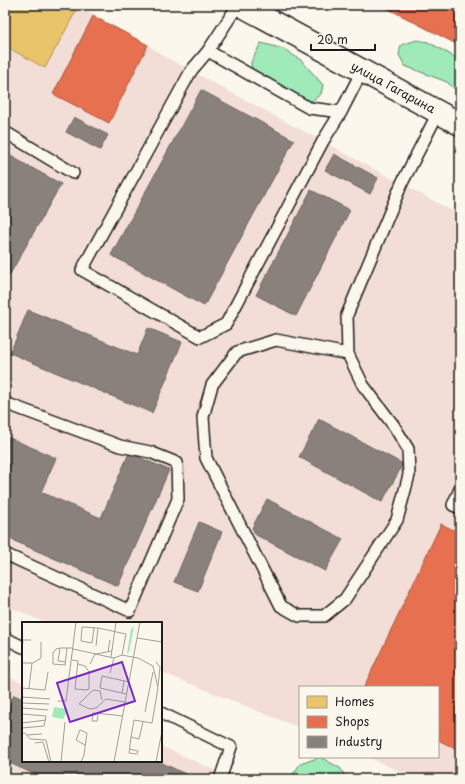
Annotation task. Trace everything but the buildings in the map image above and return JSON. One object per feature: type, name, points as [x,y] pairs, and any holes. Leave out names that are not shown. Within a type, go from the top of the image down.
[{"type":"main road","name":"улица Гагарина","points":[[241,5],[460,124]]},
{"type":"lane","points":[[238,5],[208,51],[191,70],[82,270],[200,337],[226,324],[323,141],[341,112],[362,71]]},
{"type":"lane","points":[[208,51],[309,108],[341,112]]},
{"type":"lane","points":[[348,354],[276,340],[237,352],[212,385],[203,417],[206,458],[281,606],[299,616],[324,616],[345,599],[397,520],[409,475],[408,449],[394,426],[363,385],[348,354],[347,315],[402,183],[438,112]]},
{"type":"lane","points":[[5,132],[73,173]]},
{"type":"lane","points":[[5,403],[120,446],[150,452],[177,463],[178,499],[130,611],[5,554]]},
{"type":"lane","points":[[460,490],[453,505],[460,508]]},
{"type":"lane","points":[[5,638],[22,646]]},
{"type":"lane","points":[[162,713],[231,747],[220,779]]},
{"type":"shaded area","points":[[5,5],[76,5],[148,45],[167,58],[460,215],[460,779],[418,779],[369,758],[439,758],[439,686],[299,686],[299,728],[162,672],[162,622],[44,622],[5,605]]},
{"type":"shaded area","points":[[5,675],[22,683],[22,762],[162,762],[162,746],[234,779],[5,779]]},
{"type":"green space","points":[[417,40],[428,42],[460,60],[460,94],[447,82],[405,66],[399,55],[401,45]]},
{"type":"green space","points":[[261,43],[284,49],[302,61],[323,85],[321,94],[312,101],[261,81],[252,73],[251,62]]},
{"type":"green space","points":[[317,758],[322,758],[340,768],[347,779],[290,779],[300,764]]}]
